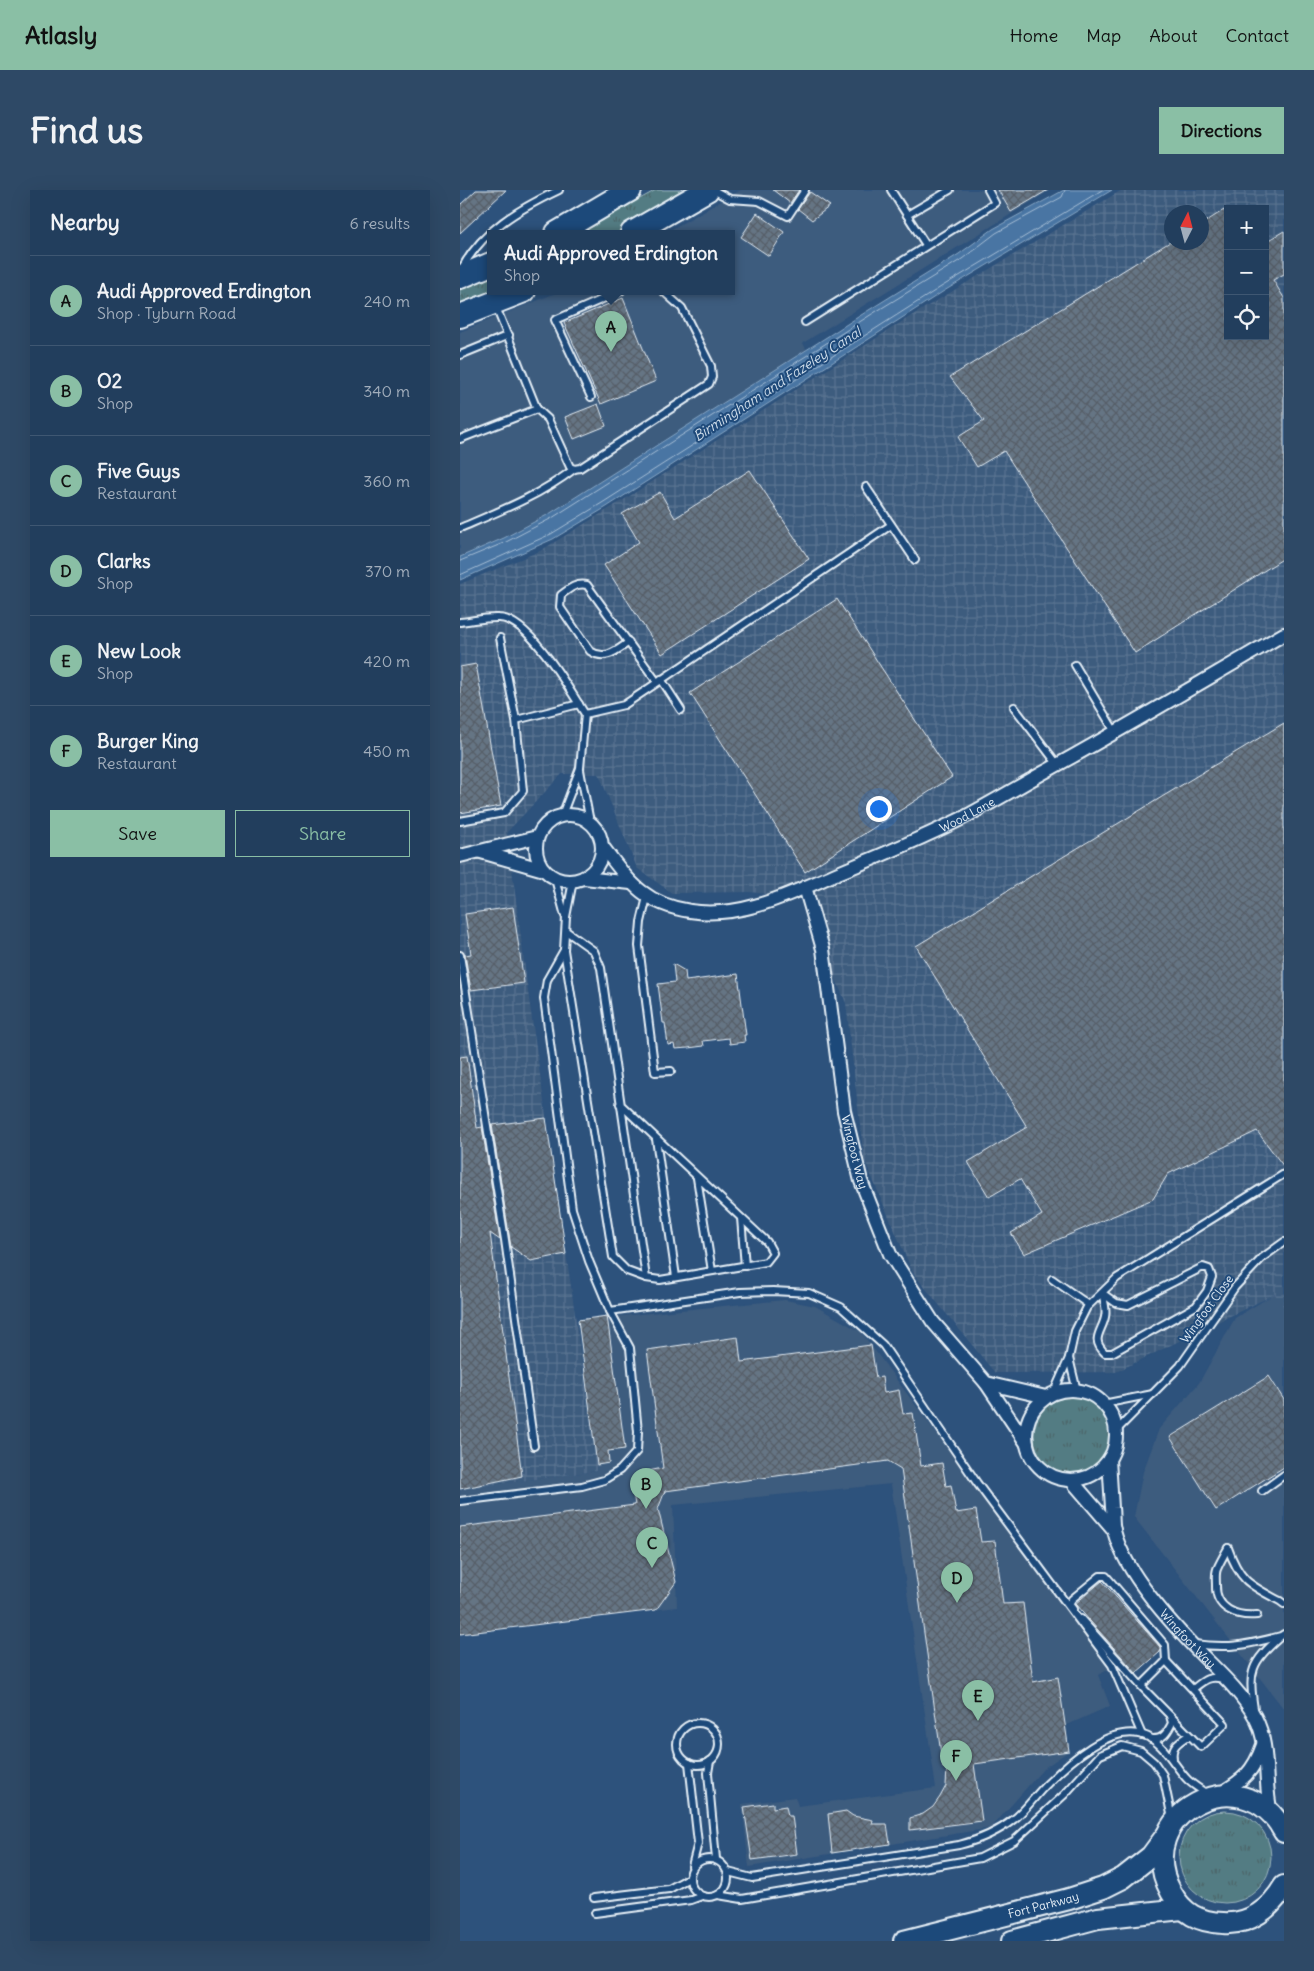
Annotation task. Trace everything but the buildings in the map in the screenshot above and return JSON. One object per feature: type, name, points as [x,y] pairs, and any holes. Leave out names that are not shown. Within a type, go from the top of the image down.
[{"type":"highway","points":[[562,230],[630,190]]},
{"type":"highway","points":[[637,230],[704,191]]},
{"type":"highway","points":[[460,277],[487,266]]},
{"type":"highway","points":[[460,316],[514,295]]},
{"type":"main road","points":[[1215,1796],[1230,1795],[1247,1798],[1261,1805],[1279,1822]]},
{"type":"main road","name":"Fort Parkway","points":[[904,1941],[1069,1899],[1103,1888],[1123,1878],[1151,1856],[1169,1829],[1196,1803],[1215,1796]]},
{"type":"main road","points":[[1169,1829],[1162,1860],[1162,1871],[1166,1883],[1182,1909]]},
{"type":"main road","points":[[1012,1941],[1098,1918],[1182,1909],[1211,1922],[1231,1924],[1259,1914],[1282,1892]]},
{"type":"street","name":"Wood Lane","points":[[602,846],[631,883],[647,897],[669,907],[692,911],[726,912],[759,906],[881,856],[964,817],[1058,765],[1284,634]]},
{"type":"street","points":[[578,880],[598,865],[602,856],[602,846],[597,829],[590,822],[582,817],[562,816],[551,820],[542,827],[537,837],[536,855],[544,870],[555,879],[631,883]]},
{"type":"street","points":[[460,856],[537,837]]},
{"type":"street","points":[[481,852],[544,870]]},
{"type":"street","name":"Wingfoot Way","points":[[806,887],[823,950],[844,1111],[861,1181],[890,1254],[933,1322],[986,1383],[1027,1444]]},
{"type":"street","points":[[986,1383],[1050,1396]]},
{"type":"street","points":[[1065,1391],[1077,1391],[1091,1395],[1103,1404],[1112,1416],[1116,1431],[1115,1446],[1109,1459],[1099,1470],[1086,1478],[1071,1480],[1056,1477],[1043,1470],[1033,1458],[1027,1444],[1026,1431],[1036,1406],[1050,1396],[1065,1391]]},
{"type":"street","name":"Wingfoot Way","points":[[1109,1459],[1114,1530],[1123,1554],[1135,1574],[1178,1632],[1240,1695],[1256,1718],[1263,1743],[1267,1793],[1279,1822]]},
{"type":"street","name":"Wingfoot Way","points":[[1071,1480],[1114,1530]]},
{"type":"street","points":[[1215,1796],[1242,1781],[1256,1762],[1263,1743]]},
{"type":"lane","points":[[493,230],[525,206],[559,190]]},
{"type":"lane","points":[[704,191],[730,199],[759,201],[788,216],[805,190]]},
{"type":"lane","points":[[891,190],[926,245]]},
{"type":"lane","points":[[907,215],[950,190]]},
{"type":"lane","points":[[805,322],[995,203],[988,190]]},
{"type":"lane","points":[[460,271],[469,255],[487,236]]},
{"type":"lane","points":[[591,398],[555,320],[612,295]]},
{"type":"lane","points":[[460,528],[523,501],[557,482],[574,469],[580,468],[709,384],[712,377],[711,366],[682,308],[667,295]]},
{"type":"lane","points":[[494,303],[509,335],[537,408],[548,419],[570,467],[574,469]]},
{"type":"lane","points":[[460,355],[509,335]]},
{"type":"lane","points":[[460,439],[537,408]]},
{"type":"lane","points":[[866,487],[915,560]]},
{"type":"lane","points":[[585,714],[624,704],[891,525]]},
{"type":"lane","points":[[629,642],[605,656],[597,656],[590,652],[560,607],[562,595],[571,587],[580,584],[588,585],[681,710]]},
{"type":"lane","points":[[460,622],[500,618],[516,623],[544,652],[585,714],[580,768],[562,816]]},
{"type":"lane","points":[[460,821],[504,813],[523,791],[516,720],[500,638]]},
{"type":"lane","points":[[1075,665],[1115,732]]},
{"type":"lane","points":[[516,720],[579,704]]},
{"type":"lane","points":[[1014,707],[1058,765]]},
{"type":"lane","points":[[580,768],[590,822]]},
{"type":"lane","points":[[555,879],[566,917],[564,950],[613,1257],[627,1271],[646,1278],[660,1280],[766,1262],[773,1253],[767,1242],[620,1104]]},
{"type":"lane","points":[[566,917],[578,880]]},
{"type":"lane","points":[[647,897],[641,922],[639,946],[654,1072],[671,1071]]},
{"type":"lane","points":[[566,931],[594,951],[601,968],[646,1278]]},
{"type":"lane","points":[[460,1501],[582,1486],[604,1480],[620,1470],[637,1451],[638,1432],[630,1348],[610,1311],[589,1261],[572,1209],[544,998],[547,980],[564,950]]},
{"type":"lane","points":[[460,955],[504,1230],[534,1446]]},
{"type":"lane","points":[[656,1138],[676,1277]]},
{"type":"lane","points":[[1050,1396],[1069,1358],[1075,1331],[1089,1306],[1117,1278],[1284,1174]]},
{"type":"lane","points":[[697,1178],[712,1271]]},
{"type":"lane","points":[[741,1218],[746,1266]]},
{"type":"lane","name":"Wingfoot Close","points":[[1116,1431],[1180,1366],[1235,1288],[1262,1258],[1284,1242]]},
{"type":"lane","points":[[1203,1267],[1209,1269],[1212,1273],[1207,1291],[1196,1306],[1109,1354],[1099,1348],[1097,1342],[1106,1315],[1106,1306],[1102,1293],[1113,1301],[1128,1305],[1197,1269],[1203,1267]]},
{"type":"lane","points":[[1052,1280],[1089,1306]]},
{"type":"lane","points":[[610,1311],[740,1292],[773,1291],[809,1293],[841,1306],[883,1344],[977,1483],[1112,1665],[1142,1734]]},
{"type":"lane","points":[[1069,1358],[1077,1391]]},
{"type":"lane","points":[[1103,1404],[1153,1394]]},
{"type":"lane","points":[[1262,1491],[1284,1476]]},
{"type":"lane","points":[[1257,1615],[1244,1616],[1232,1613],[1221,1602],[1216,1592],[1216,1570],[1228,1548],[1240,1574],[1252,1586],[1284,1604]]},
{"type":"lane","points":[[1100,1576],[1106,1576],[1165,1645],[1166,1661],[1225,1724],[1201,1747],[1141,1686],[1070,1604],[1072,1599],[1100,1576]]},
{"type":"lane","points":[[1191,1644],[1220,1648],[1242,1646],[1282,1635]]},
{"type":"lane","points":[[1256,1718],[1252,1692],[1253,1673],[1262,1653],[1282,1635]]},
{"type":"lane","points":[[1141,1686],[1166,1661]]},
{"type":"lane","points":[[1193,1690],[1204,1680],[1212,1678],[1226,1680]]},
{"type":"lane","points":[[1151,1739],[1162,1737],[1166,1733],[1172,1723],[1169,1715]]},
{"type":"lane","points":[[695,1723],[706,1724],[712,1728],[719,1739],[718,1751],[710,1761],[703,1764],[690,1763],[679,1753],[677,1739],[680,1732],[688,1725],[695,1723]]},
{"type":"lane","points":[[728,1872],[752,1878],[949,1847],[982,1838],[1015,1819],[1048,1783],[1091,1746],[1121,1734],[1142,1734],[1151,1739],[1174,1760],[1186,1778],[1215,1796]]},
{"type":"lane","points":[[1174,1760],[1172,1752],[1174,1746],[1186,1737],[1191,1737]]},
{"type":"lane","points":[[596,1913],[691,1900],[702,1896],[713,1897],[718,1895],[742,1899],[980,1858],[1014,1841],[1065,1794],[1100,1755],[1122,1746],[1141,1751],[1154,1762],[1163,1775],[1169,1829]]},
{"type":"lane","points":[[710,1761],[708,1773],[716,1859]]},
{"type":"lane","points":[[690,1763],[698,1843],[690,1875],[692,1888],[702,1896]]},
{"type":"lane","points":[[594,1898],[669,1889],[690,1875],[696,1863],[702,1859],[716,1859],[724,1865],[728,1872],[727,1884],[718,1895]]},
{"type":"shaded area","points":[[741,190],[1050,190],[803,343],[807,351],[648,450],[585,492],[504,538],[460,557],[460,332],[551,295],[735,295],[735,230],[670,230]]},
{"type":"shaded area","points":[[1122,190],[1284,190],[1284,1307],[1275,1294],[1116,1372],[995,1373],[913,1273],[864,1159],[846,1003],[801,898],[750,892],[672,893],[637,868],[599,774],[562,774],[507,832],[529,999],[597,1465],[596,1471],[460,1489],[460,584],[540,551],[625,499],[911,316]]},
{"type":"shaded area","points":[[1276,1293],[1284,1307],[1284,1709],[1134,1517],[1143,1472],[1159,1429],[1199,1383],[1235,1318]]},
{"type":"shaded area","points":[[785,1300],[815,1306],[861,1332],[1111,1668],[1098,1675],[1110,1706],[1067,1725],[1069,1751],[1044,1768],[991,1828],[749,1867],[742,1804],[795,1797],[798,1806],[936,1788],[891,1484],[673,1505],[677,1607],[460,1634],[460,1489],[596,1471],[597,1465],[578,1320]]},
{"type":"green space","points":[[656,190],[684,190],[684,193],[677,201],[623,230],[583,230]]},
{"type":"green space","points":[[487,275],[487,295],[460,304],[460,286]]},
{"type":"green space","points":[[1080,1397],[1093,1403],[1104,1414],[1110,1427],[1108,1450],[1093,1467],[1080,1473],[1064,1473],[1051,1467],[1036,1450],[1034,1427],[1040,1414],[1057,1399]]},
{"type":"green space","points":[[1216,1811],[1234,1811],[1251,1818],[1264,1831],[1271,1848],[1271,1866],[1264,1883],[1251,1896],[1234,1903],[1216,1903],[1199,1896],[1186,1883],[1179,1866],[1179,1848],[1186,1831],[1199,1818]]},
{"type":"water","name":"Birmingham and Fazeley Canal","points":[[1064,190],[1112,190],[944,291],[605,508],[553,539],[460,580],[460,557],[504,538],[549,514],[959,254],[993,229]]},
{"type":"place","name":"Audi Approved Erdington","points":[[611,352]]},
{"type":"place","name":"O2","points":[[646,1509]]},
{"type":"place","name":"Five Guys","points":[[652,1568]]},
{"type":"place","name":"Clarks","points":[[957,1603]]},
{"type":"place","name":"New Look","points":[[978,1721]]},
{"type":"place","name":"Burger King","points":[[956,1781]]}]
